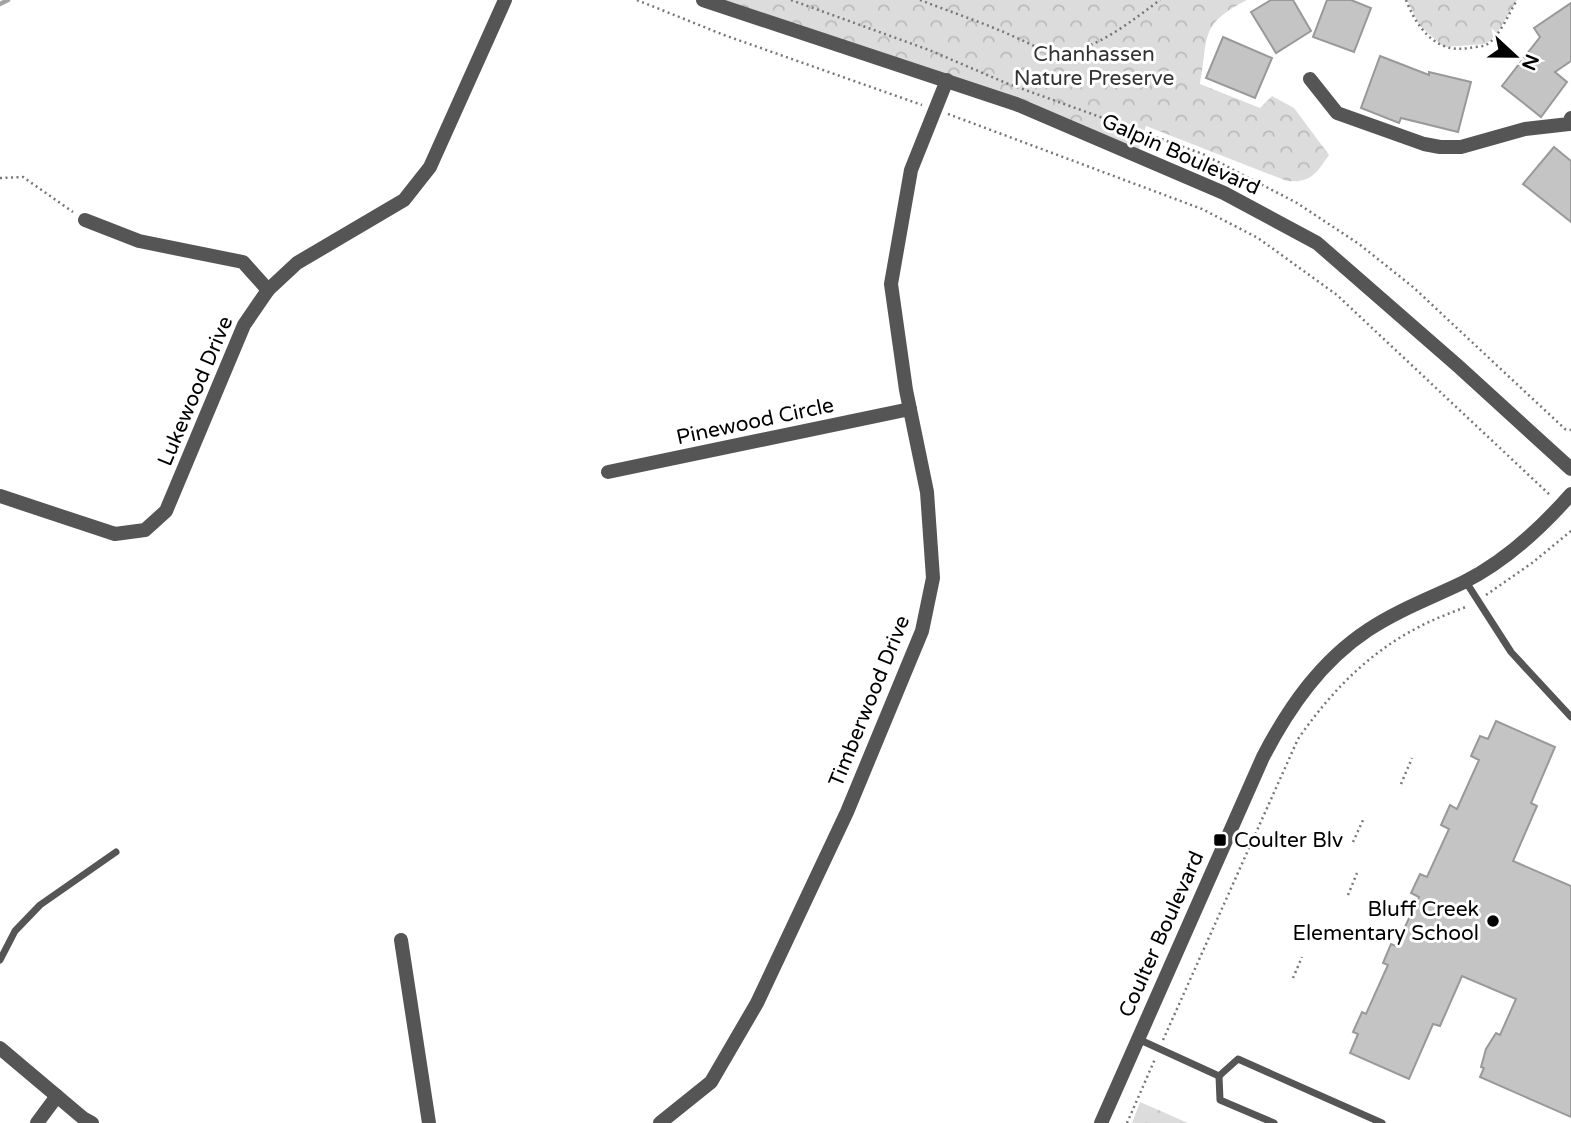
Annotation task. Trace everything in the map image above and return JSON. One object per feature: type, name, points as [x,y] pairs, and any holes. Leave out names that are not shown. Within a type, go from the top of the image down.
[{"type":"street","name":"Lukewood Drive","points":[[0,496],[115,534],[145,530],[166,511],[244,325],[268,290],[297,263],[404,200],[429,167],[505,0]]},
{"type":"street","name":"Galpin Boulevard","points":[[703,0],[1016,104],[1224,193],[1317,243],[1571,469]]},
{"type":"street","points":[[1310,79],[1338,113],[1424,144],[1440,147],[1461,147],[1525,129],[1570,123]]},
{"type":"street","name":"Timberwood Drive","points":[[660,1123],[711,1082],[757,1003],[847,812],[922,631],[933,578],[928,492],[910,409],[891,284],[911,170],[947,80]]},
{"type":"street","points":[[85,220],[138,241],[243,262],[268,290]]},
{"type":"street","name":"Pinewood Circle","points":[[608,472],[910,409]]},
{"type":"street","name":"Coulter Boulevard","points":[[1101,1123],[1263,757],[1295,702],[1323,668],[1368,630],[1403,609],[1466,581],[1517,545],[1571,494]]},
{"type":"street","points":[[401,940],[429,1123]]},
{"type":"street","points":[[0,1048],[92,1123]]},
{"type":"street","points":[[37,1123],[57,1096]]},
{"type":"lane","points":[[1466,581],[1511,652],[1570,714]]},
{"type":"lane","points":[[0,960],[15,931],[40,905],[116,852]]},
{"type":"lane","points":[[1138,1039],[1219,1076]]},
{"type":"lane","points":[[1219,1076],[1238,1059],[1382,1123]]},
{"type":"lane","points":[[1219,1076],[1220,1100],[1274,1123]]},
{"type":"path","points":[[637,0],[724,35],[1202,209],[1258,238],[1337,295],[1561,505]]},
{"type":"path","points":[[802,4],[810,0]]},
{"type":"path","points":[[920,0],[1016,37],[1039,49],[1062,52],[1084,47],[1121,29],[1160,0]]},
{"type":"path","points":[[1406,0],[1428,38],[1444,47],[1460,49],[1486,44],[1496,35],[1517,0]]},
{"type":"path","points":[[0,178],[23,177],[85,220]]},
{"type":"path","points":[[1127,1123],[1281,775],[1298,739],[1313,716],[1341,684],[1373,657],[1417,628],[1469,606],[1523,570],[1571,531]]},
{"type":"path","points":[[1401,784],[1412,758]]},
{"type":"path","points":[[1353,842],[1363,820]]},
{"type":"path","points":[[1348,895],[1357,873]]},
{"type":"path","points":[[1293,978],[1302,957]]},
{"type":"green space","name":"Chanhassen Nature Preserve","points":[[703,0],[1247,0],[1220,17],[1213,25],[1206,43],[1200,84],[1260,108],[1272,96],[1294,108],[1329,155],[1312,176],[1287,181],[1146,126],[1137,156],[1016,104]]},
{"type":"green space","points":[[1407,0],[1517,0],[1496,35],[1486,44],[1444,47],[1419,25]]},
{"type":"green space","points":[[1140,1102],[1188,1123],[1132,1123]]},
{"type":"building","points":[[1271,0],[1293,0],[1311,31],[1276,53],[1251,12]]},
{"type":"building","points":[[1327,0],[1351,0],[1371,8],[1354,52],[1313,37]]},
{"type":"building","points":[[1571,3],[1571,61],[1555,72],[1567,82],[1541,117],[1502,86],[1540,37],[1534,28]]},
{"type":"building","points":[[1223,37],[1272,58],[1255,98],[1206,78]]},
{"type":"building","points":[[1380,56],[1429,75],[1429,72],[1471,82],[1458,132],[1401,118],[1399,123],[1361,108]]},
{"type":"building","points":[[1554,147],[1571,161],[1571,222],[1523,184]]},
{"type":"building","name":"Bluff Creek Elementary School","points":[[1496,721],[1555,747],[1531,803],[1537,806],[1513,861],[1571,886],[1571,1117],[1480,1077],[1486,1049],[1496,1033],[1500,1035],[1516,999],[1462,976],[1440,1026],[1433,1024],[1409,1079],[1350,1053],[1358,1034],[1353,1032],[1362,1012],[1366,1014],[1388,965],[1383,963],[1391,944],[1396,946],[1419,897],[1411,893],[1420,874],[1427,877],[1449,829],[1441,825],[1450,805],[1457,809],[1479,760],[1471,756],[1480,736],[1488,739]]},
{"type":"waterway","points":[[0,4],[8,0]]},
{"type":"place","name":"Coulter Blv","points":[[1220,840]]},
{"type":"place","name":"Bluff Creek Elementary School","points":[[1493,921]]}]
